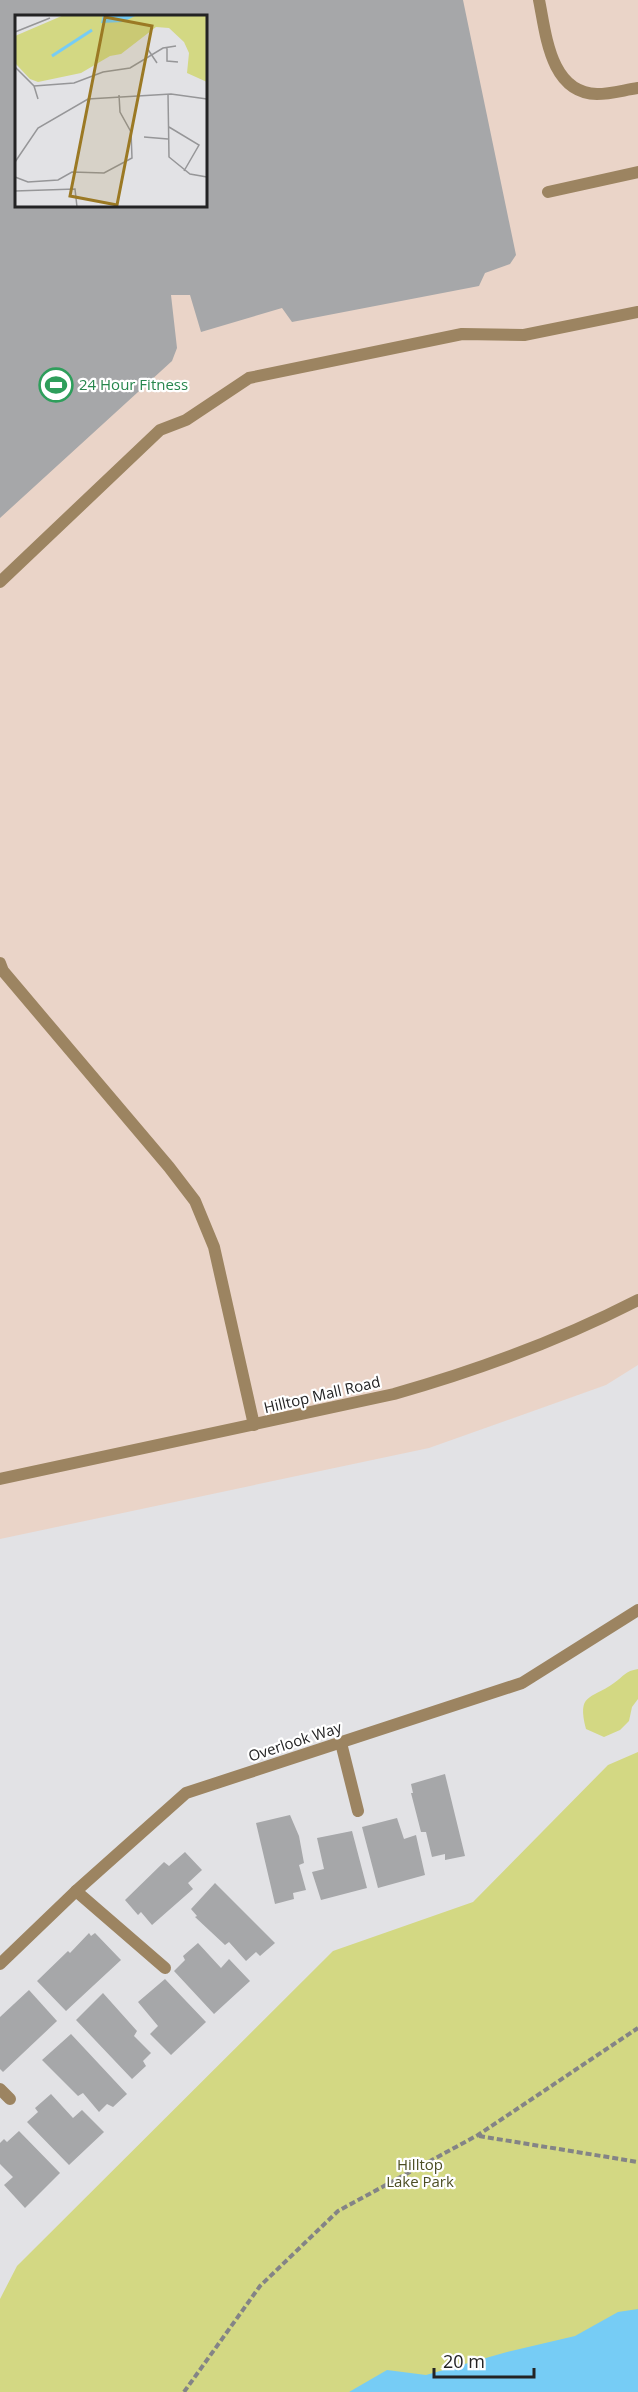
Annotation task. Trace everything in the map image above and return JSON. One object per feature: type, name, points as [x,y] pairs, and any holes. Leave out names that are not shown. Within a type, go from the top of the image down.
[{"type":"street","points":[[539,0],[554,65],[569,84],[594,94],[638,87]]},
{"type":"street","points":[[548,192],[638,172]]},
{"type":"street","points":[[0,582],[160,430],[186,420],[249,378],[462,334],[524,334],[638,312]]},
{"type":"street","points":[[0,963],[3,971],[169,1167],[195,1201],[214,1247],[255,1425]]},
{"type":"street","name":"Hilltop Mall Road","points":[[0,1479],[255,1425],[439,1382],[525,1352],[638,1300]]},
{"type":"street","name":"Overlook Way","points":[[0,1964],[186,1793],[522,1683],[638,1610]]},
{"type":"street","points":[[341,1743],[358,1811]]},
{"type":"street","points":[[76,1892],[165,1968]]},
{"type":"street","points":[[0,2089],[10,2099]]},
{"type":"path","points":[[184,2392],[260,2286],[338,2211],[478,2135],[638,2028]]},
{"type":"path","points":[[478,2135],[638,2162]]},
{"type":"shaded area","points":[[0,0],[638,0],[638,1365],[606,1385],[429,1448],[0,1539]]},
{"type":"green space","points":[[638,1669],[638,1699],[632,1707],[629,1721],[620,1730],[604,1737],[586,1729],[583,1709],[588,1699],[627,1672]]},
{"type":"green space","name":"Hilltop Lake Park","points":[[638,1752],[638,2392],[0,2392],[0,2299],[17,2266],[333,1951],[473,1902],[608,1765]]},
{"type":"water","points":[[638,2309],[638,2392],[349,2392],[387,2370],[426,2375],[575,2336],[618,2312]]},
{"type":"building","points":[[0,0],[463,0],[516,255],[510,264],[485,273],[479,286],[292,322],[282,308],[201,332],[190,295],[171,295],[177,348],[172,361],[0,518]]},
{"type":"building","points":[[445,1774],[465,1856],[445,1860],[445,1854],[432,1857],[426,1832],[421,1832],[411,1793],[413,1793],[411,1784]]},
{"type":"building","points":[[290,1815],[299,1836],[304,1863],[299,1865],[306,1890],[293,1893],[294,1899],[275,1904],[256,1823]]},
{"type":"building","points":[[397,1818],[404,1839],[416,1835],[425,1875],[378,1888],[362,1827]]},
{"type":"building","points":[[352,1831],[367,1888],[321,1900],[312,1872],[324,1869],[317,1838]]},
{"type":"building","points":[[185,1852],[202,1870],[188,1883],[193,1889],[152,1925],[141,1912],[138,1915],[125,1900],[164,1862],[169,1866]]},
{"type":"building","points":[[215,1883],[275,1943],[260,1956],[256,1952],[246,1961],[229,1942],[225,1945],[195,1917],[197,1916],[191,1909]]},
{"type":"building","points":[[89,1933],[91,1936],[95,1933],[121,1960],[66,2011],[37,1981],[68,1951],[70,1953]]},
{"type":"building","points":[[198,1943],[221,1968],[229,1959],[250,1981],[214,2014],[174,1971],[185,1960],[183,1956]]},
{"type":"building","points":[[165,1979],[206,2022],[171,2055],[150,2034],[158,2026],[138,2002]]},
{"type":"building","points":[[29,1990],[57,2021],[3,2072],[0,2069],[0,2017]]},
{"type":"building","points":[[103,1993],[137,2031],[134,2036],[151,2053],[143,2061],[146,2066],[132,2079],[76,2020]]},
{"type":"building","points":[[71,2034],[127,2094],[113,2107],[107,2104],[99,2112],[83,2093],[78,2096],[42,2060]]},
{"type":"building","points":[[51,2094],[73,2118],[82,2110],[104,2132],[69,2165],[27,2122],[38,2112],[35,2108]]},
{"type":"building","points":[[19,2131],[60,2173],[25,2208],[4,2185],[13,2177],[0,2164],[0,2143],[4,2139],[7,2142]]},
{"type":"place","name":"24 Hour Fitness","points":[[56,385]]}]
